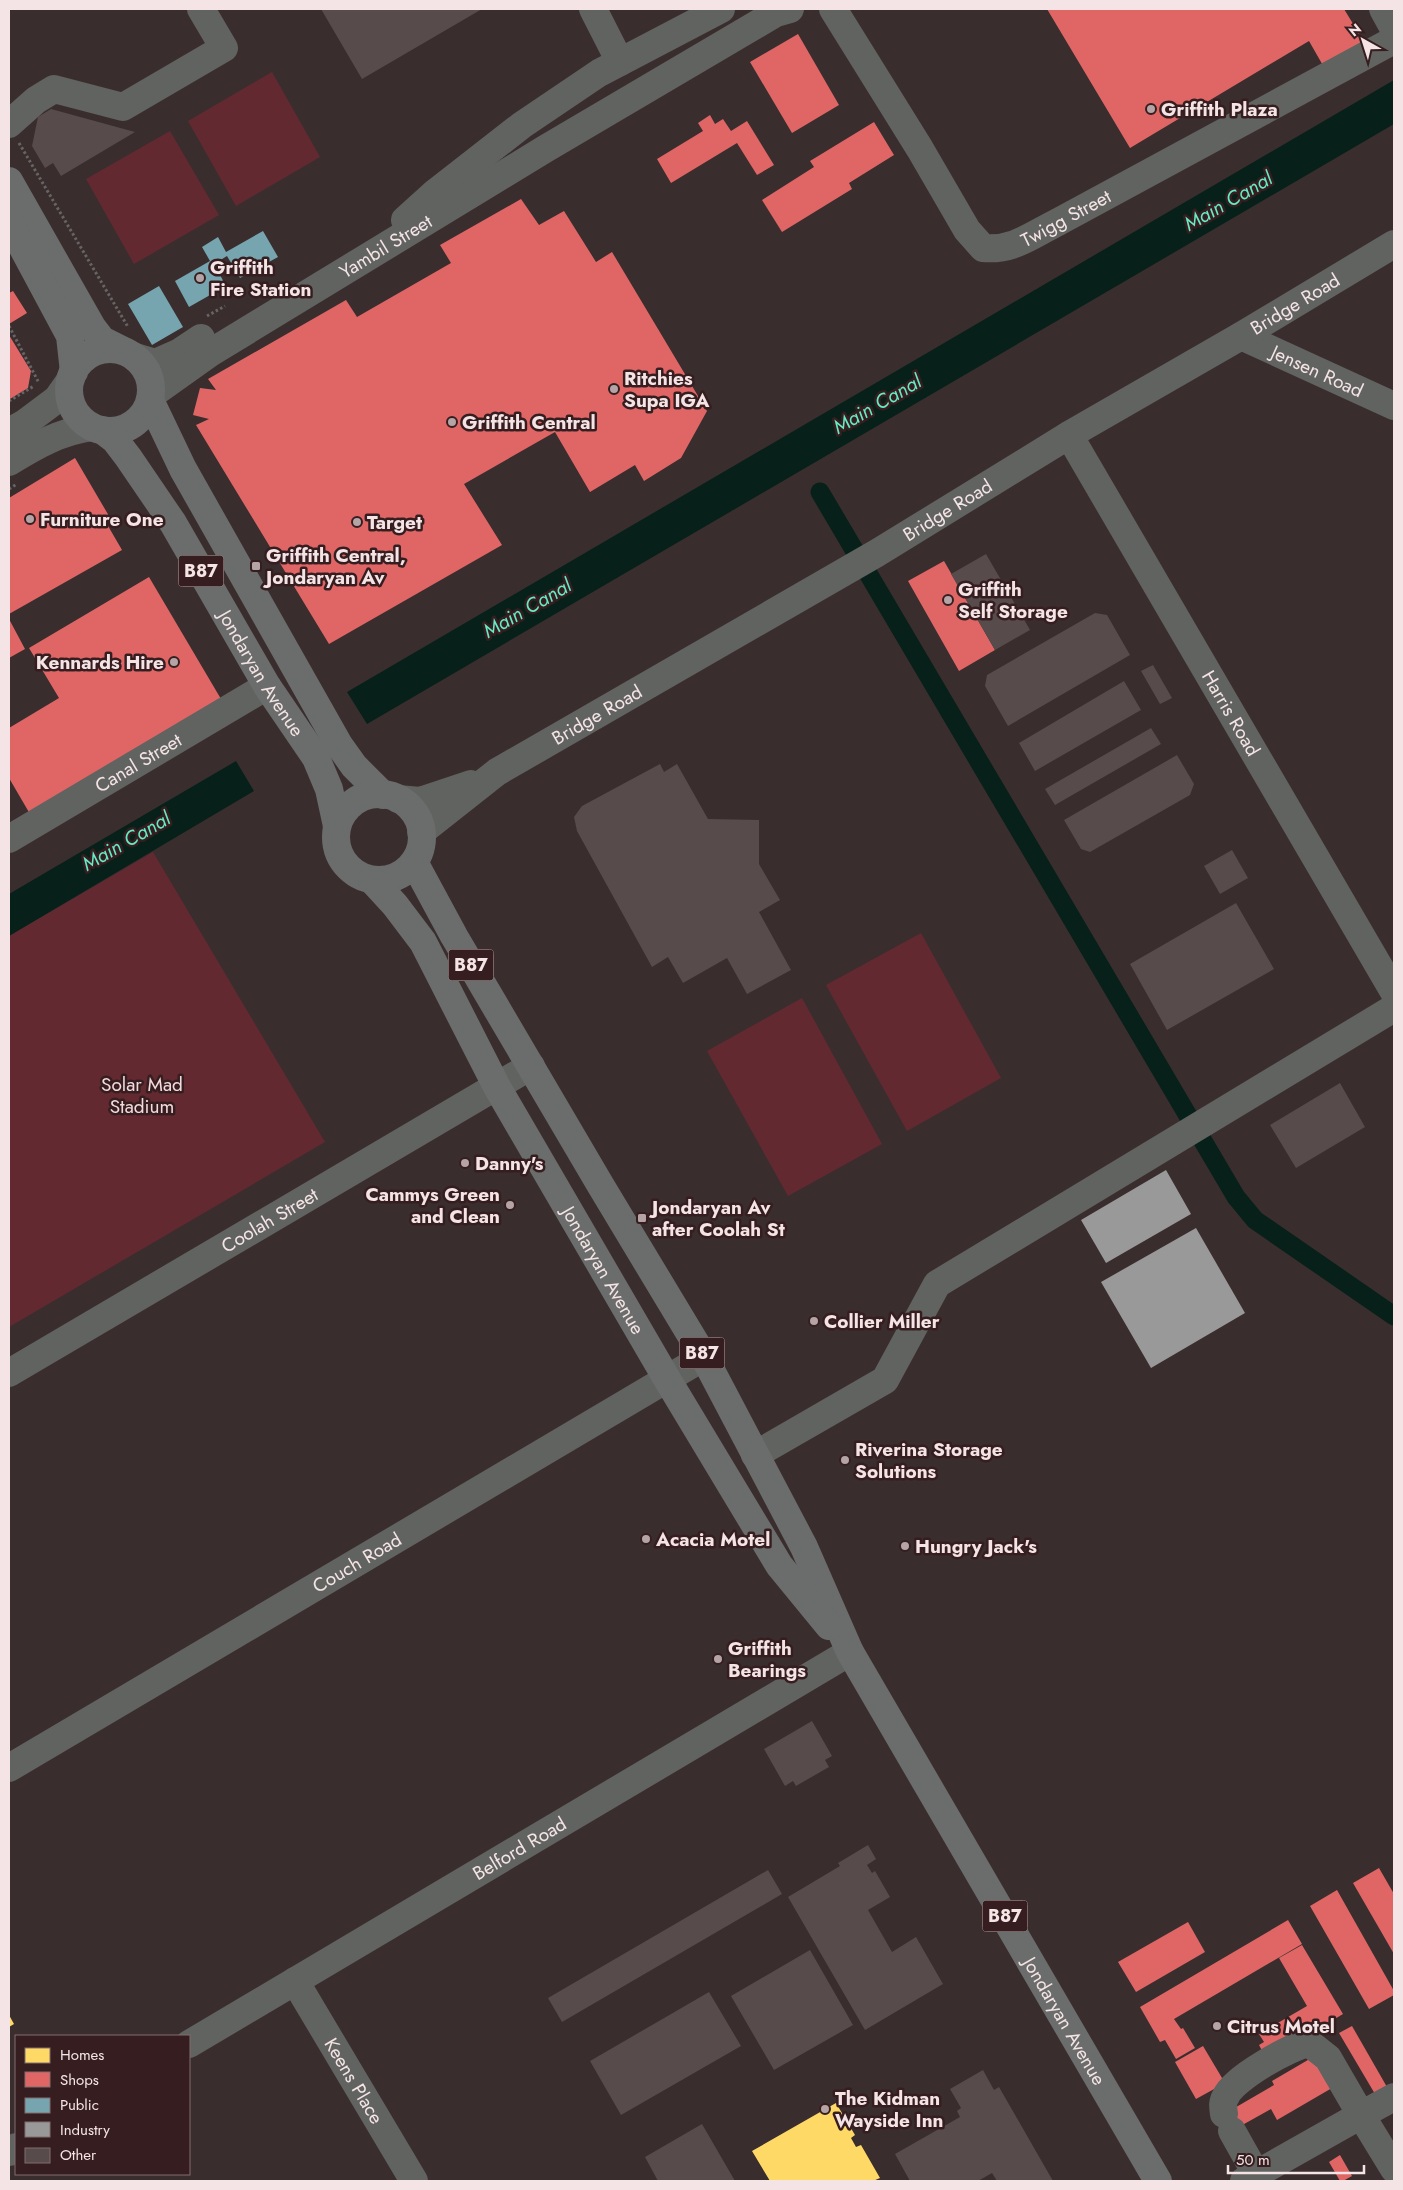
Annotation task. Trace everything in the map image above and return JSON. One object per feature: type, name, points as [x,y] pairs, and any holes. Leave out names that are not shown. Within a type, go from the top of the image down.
[{"type":"main road","name":"B87","points":[[9,181],[92,327],[102,340],[131,346],[150,378],[150,398]]},
{"type":"main road","name":"B87","points":[[9,222],[70,336],[72,375],[69,388],[73,407],[84,422],[97,428]]},
{"type":"main road","points":[[72,375],[85,358],[101,350],[131,346]]},
{"type":"main road","points":[[97,428],[119,430],[135,422],[147,408],[150,398]]},
{"type":"main road","name":"Jondaryan Avenue","points":[[150,398],[183,469],[315,704],[327,752],[329,788],[337,826]]},
{"type":"main road","name":"Jondaryan Avenue","points":[[97,428],[115,440],[173,523],[266,686],[290,720],[327,752],[354,766],[391,797]]},
{"type":"main road","name":"B87","points":[[391,797],[409,807],[418,819],[422,832]]},
{"type":"main road","points":[[337,826],[342,815],[360,799],[391,797]]},
{"type":"main road","name":"B87","points":[[337,826],[335,840],[339,855],[347,867],[358,876],[372,880]]},
{"type":"main road","points":[[372,880],[396,877],[414,862],[422,843],[422,832]]},
{"type":"main road","name":"Jondaryan Avenue","points":[[414,862],[454,936],[704,1357],[804,1546],[850,1652],[1158,2181]]},
{"type":"main road","name":"Jondaryan Avenue","points":[[372,880],[396,905],[423,942],[497,1087],[667,1379],[779,1565],[850,1652]]},
{"type":"street","points":[[14,133],[15,120],[36,100],[54,89],[123,107],[224,48],[201,9]]},
{"type":"street","points":[[593,9],[620,62]]},
{"type":"street","name":"Yambil Street","points":[[131,346],[155,363],[180,352],[216,328],[409,217],[436,192],[522,125],[599,73],[721,9]]},
{"type":"street","name":"Yambil Street","points":[[150,398],[210,353],[546,149],[776,13],[790,9]]},
{"type":"street","name":"Twigg Street","points":[[833,9],[920,149],[967,230],[983,248],[996,249],[1013,246],[1058,222],[1391,23]]},
{"type":"street","name":"Yambil Street","points":[[436,192],[525,139],[540,142],[546,149]]},
{"type":"street","name":"Bridge Road","points":[[391,797],[420,801],[457,789],[497,772],[877,552],[1069,435],[1241,336],[1394,244]]},
{"type":"street","name":"Jensen Road","points":[[1241,336],[1394,406]]},
{"type":"street","points":[[9,432],[25,423],[57,399],[72,375]]},
{"type":"street","points":[[9,462],[49,438],[63,433],[97,428]]},
{"type":"street","name":"Harris Road","points":[[1069,435],[1394,992]]},
{"type":"street","name":"Canal Street","points":[[9,839],[266,686]]},
{"type":"street","name":"Bridge Road","points":[[422,832],[497,772]]},
{"type":"street","points":[[755,1455],[885,1380],[937,1284],[1394,1008]]},
{"type":"street","name":"Coolah Street","points":[[9,1372],[531,1066]]},
{"type":"street","name":"Couch Road","points":[[9,1768],[704,1357]]},
{"type":"street","name":"Belford Road","points":[[190,2043],[850,1652]]},
{"type":"street","name":"Keens Place","points":[[295,1981],[414,2181]]},
{"type":"street","points":[[1394,2097],[1361,2115],[1253,2179],[1228,2123],[1222,2104],[1226,2094],[1244,2077],[1298,2045],[1309,2043],[1328,2058],[1361,2115],[1394,2169]]},
{"type":"path","points":[[14,133],[131,346]]},
{"type":"path","points":[[9,326],[41,382],[9,401]]},
{"type":"green space","points":[[272,72],[320,157],[236,206],[188,121]]},
{"type":"green space","points":[[170,131],[219,215],[134,264],[86,179]]},
{"type":"green space","name":"Solar Mad Stadium","points":[[153,852],[325,1142],[9,1327],[9,936]]},
{"type":"green space","points":[[921,933],[1001,1078],[907,1131],[826,985]]},
{"type":"green space","points":[[802,998],[882,1144],[788,1196],[707,1051]]},
{"type":"water","points":[[1394,80],[1394,124],[367,724],[347,692]]},
{"type":"water","name":"Main Canal","points":[[236,761],[254,791],[9,936],[9,894]]},
{"type":"building: Homes","points":[[9,2015],[14,2024],[9,2027]]},
{"type":"building: Homes","points":[[836,2103],[855,2135],[851,2138],[856,2147],[861,2145],[880,2178],[873,2181],[770,2181],[752,2151]]},
{"type":"building: Shops","name":"Griffith Plaza","points":[[1047,9],[1344,9],[1366,45],[1325,69],[1309,41],[1130,148]]},
{"type":"building: Shops","points":[[798,34],[839,105],[792,133],[750,62]]},
{"type":"building: Shops","points":[[710,115],[715,124],[723,119],[731,131],[747,121],[774,165],[757,175],[737,143],[671,183],[657,159],[703,131],[698,123]]},
{"type":"building: Shops","points":[[874,122],[894,155],[849,183],[852,189],[782,232],[762,200],[814,167],[810,161]]},
{"type":"building: Shops","name":"Griffith Central","points":[[521,199],[539,225],[564,211],[596,262],[612,252],[707,411],[681,458],[644,481],[635,465],[590,492],[555,432],[464,484],[502,545],[329,644],[196,425],[209,419],[193,415],[200,388],[216,390],[208,379],[346,300],[357,317],[451,263],[440,245]]},
{"type":"building: Shops","points":[[13,291],[27,313],[9,324],[9,293]]},
{"type":"building: Shops","points":[[9,335],[31,371],[28,388],[10,399]]},
{"type":"building: Shops","points":[[75,458],[109,516],[104,519],[122,550],[9,614],[9,498]]},
{"type":"building: Shops","points":[[944,561],[995,650],[959,671],[908,581]]},
{"type":"building: Shops","points":[[149,577],[221,699],[30,814],[9,778],[9,728],[59,698],[29,648]]},
{"type":"building: Shops","points":[[9,619],[25,649],[9,658]]},
{"type":"building: Shops","points":[[1379,1868],[1394,1894],[1394,1954],[1353,1883]]},
{"type":"building: Shops","points":[[1337,1890],[1394,1991],[1394,1995],[1369,2009],[1310,1906]]},
{"type":"building: Shops","points":[[1288,1920],[1302,1944],[1174,2019],[1181,2029],[1183,2028],[1195,2048],[1176,2059],[1165,2040],[1160,2042],[1140,2007]]},
{"type":"building: Shops","points":[[1188,1922],[1205,1952],[1136,1992],[1118,1962]]},
{"type":"building: Shops","points":[[1302,1945],[1343,2014],[1267,2060],[1259,2045],[1264,2042],[1259,2034],[1307,2006],[1279,1958]]},
{"type":"building: Shops","points":[[1352,2026],[1387,2087],[1375,2094],[1339,2033]]},
{"type":"building: Shops","points":[[1203,2046],[1225,2083],[1196,2099],[1175,2062]]},
{"type":"building: Shops","points":[[1313,2057],[1332,2088],[1277,2120],[1271,2109],[1228,2133],[1219,2117],[1274,2085],[1272,2081]]},
{"type":"building: Shops","points":[[1340,2155],[1352,2176],[1343,2181],[1340,2181],[1329,2162]]},
{"type":"building: Public","points":[[263,231],[278,257],[240,278],[227,256],[214,264],[226,286],[189,307],[175,281],[210,261],[202,247],[218,237],[226,252]]},
{"type":"building: Public","points":[[159,286],[183,327],[152,345],[128,304]]},
{"type":"building: Industry","points":[[1166,1170],[1191,1214],[1106,1263],[1081,1220]]},
{"type":"building: Industry","points":[[1196,1228],[1245,1313],[1151,1368],[1101,1282]]},
{"type":"building: Other","points":[[321,9],[482,9],[362,79]]},
{"type":"building: Other","points":[[51,109],[135,132],[61,176],[53,163],[45,168],[32,146],[38,117]]},
{"type":"building: Other","points":[[986,554],[1030,630],[995,650],[951,574]]},
{"type":"building: Other","points":[[1095,613],[1107,615],[1130,655],[1008,726],[985,686],[987,675]]},
{"type":"building: Other","points":[[1153,665],[1172,698],[1160,704],[1141,671]]},
{"type":"building: Other","points":[[1124,681],[1141,710],[1035,771],[1019,743]]},
{"type":"building: Other","points":[[1151,728],[1161,744],[1055,805],[1045,789]]},
{"type":"building: Other","points":[[1177,755],[1194,784],[1190,795],[1090,852],[1081,849],[1064,820]]},
{"type":"building: Other","points":[[660,764],[664,772],[677,764],[708,819],[759,820],[759,864],[780,900],[759,912],[791,970],[747,994],[727,958],[683,983],[668,957],[652,967],[577,831],[574,817],[582,806]]},
{"type":"building: Other","points":[[1232,850],[1248,878],[1220,894],[1204,866]]},
{"type":"building: Other","points":[[1236,903],[1274,969],[1167,1030],[1130,964]]},
{"type":"building: Other","points":[[1340,1083],[1365,1127],[1296,1168],[1270,1125]]},
{"type":"building: Other","points":[[812,1721],[832,1756],[825,1760],[829,1767],[796,1786],[793,1781],[785,1786],[764,1749]]},
{"type":"building: Other","points":[[868,1845],[876,1859],[867,1865],[872,1873],[875,1871],[890,1897],[868,1910],[892,1952],[916,1937],[943,1984],[865,2030],[788,1897],[840,1866],[838,1863]]},
{"type":"building: Other","points":[[768,1870],[782,1894],[562,2022],[548,1998]]},
{"type":"building: Other","points":[[810,1950],[853,2025],[774,2070],[731,1996]]},
{"type":"building: Other","points":[[709,1992],[741,2046],[621,2115],[590,2061]]},
{"type":"building: Other","points":[[983,2070],[994,2090],[999,2087],[1053,2181],[997,2181],[992,2173],[978,2181],[910,2181],[895,2154],[960,2117],[957,2111],[961,2108],[950,2089]]},
{"type":"building: Other","points":[[702,2124],[735,2181],[658,2181],[645,2157]]},
{"type":"waterway","points":[[820,492],[1236,1197],[1255,1220],[1394,1316]]},
{"type":"place","name":"Griffith Plaza","points":[[1151,109]]},
{"type":"place","name":"Griffith Fire Station","points":[[200,278]]},
{"type":"place","name":"Ritchies Supa IGA","points":[[614,389]]},
{"type":"place","name":"Griffith Central","points":[[452,422]]},
{"type":"place","name":"Furniture One","points":[[30,519]]},
{"type":"place","name":"Target","points":[[357,522]]},
{"type":"place","name":"Griffith Central, Jondaryan Av","points":[[256,566]]},
{"type":"place","name":"Griffith Self Storage","points":[[948,600]]},
{"type":"place","name":"Kennards Hire","points":[[174,662]]},
{"type":"place","name":"Danny's","points":[[465,1163]]},
{"type":"place","name":"Cammys Green and Clean","points":[[510,1205]]},
{"type":"place","name":"Jondaryan Av after Coolah St","points":[[642,1218]]},
{"type":"place","name":"Collier Miller","points":[[814,1321]]},
{"type":"place","name":"Riverina Storage Solutions","points":[[845,1460]]},
{"type":"place","name":"Acacia Motel","points":[[646,1539]]},
{"type":"place","name":"Hungry Jack's","points":[[905,1546]]},
{"type":"place","name":"Griffith Bearings","points":[[718,1659]]},
{"type":"place","name":"Citrus Motel","points":[[1217,2026]]},
{"type":"place","name":"The Kidman Wayside Inn","points":[[825,2109]]}]
